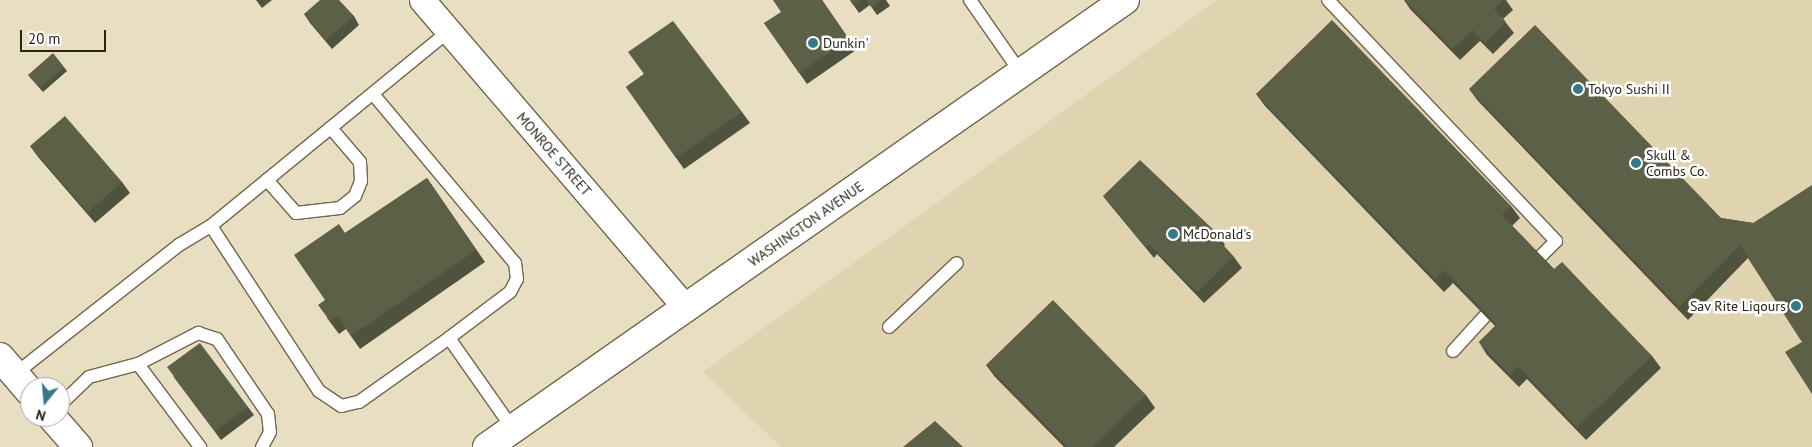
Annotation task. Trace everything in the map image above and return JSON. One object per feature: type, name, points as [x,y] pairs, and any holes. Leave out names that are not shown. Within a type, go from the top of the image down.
[{"type":"main road","name":"WASHINGTON AVENUE","points":[[487,447],[1125,0]]},
{"type":"main road","points":[[61,427],[78,447]]},
{"type":"street","name":"MONROE STREET","points":[[422,0],[686,308]]},
{"type":"lane","points":[[970,0],[1021,73]]},
{"type":"lane","points":[[1328,0],[1556,241],[1540,258]]},
{"type":"lane","points":[[15,374],[179,245],[211,226],[449,32]]},
{"type":"lane","points":[[211,226],[319,391],[341,406],[359,402],[510,292],[517,279],[515,263],[373,94]]},
{"type":"lane","points":[[267,180],[296,213],[340,208],[355,196],[361,181],[360,162],[331,128]]},
{"type":"lane","points":[[889,327],[957,263]]},
{"type":"lane","points":[[1453,351],[1485,316]]},
{"type":"lane","points":[[70,395],[89,377],[138,364],[182,338],[198,333],[216,339],[268,414],[270,432],[262,447]]},
{"type":"lane","points":[[449,338],[512,429]]},
{"type":"lane","points":[[138,364],[200,447]]},
{"type":"shaded area","points":[[1217,0],[1812,0],[1812,447],[781,447],[703,372]]},
{"type":"building","points":[[320,0],[339,0],[354,16],[326,40],[304,14]]},
{"type":"building","points":[[773,0],[822,0],[849,39],[799,73],[764,23],[781,12]]},
{"type":"building","points":[[850,0],[860,0],[853,5]]},
{"type":"building","points":[[867,0],[881,0],[871,7]]},
{"type":"building","points":[[1405,0],[1503,0],[1494,9],[1506,22],[1485,43],[1473,30],[1452,49]]},
{"type":"building","points":[[1332,20],[1511,206],[1502,215],[1554,269],[1562,262],[1652,356],[1577,427],[1518,366],[1510,375],[1479,342],[1497,325],[1444,270],[1435,279],[1256,94]]},
{"type":"building","points":[[673,21],[742,112],[676,158],[626,87],[644,74],[628,52]]},
{"type":"building","points":[[1535,25],[1721,218],[1753,223],[1812,185],[1812,394],[1785,352],[1802,342],[1740,245],[1679,307],[1469,89]]},
{"type":"building","points":[[53,53],[64,67],[40,88],[28,75]]},
{"type":"building","points":[[65,116],[122,182],[88,212],[30,146]]},
{"type":"building","name":"McDonald's","points":[[1140,160],[1218,234],[1215,237],[1234,257],[1197,292],[1149,244],[1146,247],[1103,196]]},
{"type":"building","points":[[427,178],[476,250],[351,336],[338,316],[330,321],[318,305],[325,300],[294,255],[339,224],[345,233]]},
{"type":"building","points":[[1053,300],[1146,395],[1092,447],[1068,447],[986,365]]},
{"type":"building","points":[[200,343],[248,407],[215,431],[167,367]]},
{"type":"building","points":[[935,421],[963,447],[903,447]]},
{"type":"place","name":"Dunkin'","points":[[813,43]]},
{"type":"place","name":"Tokyo Sushi II","points":[[1578,89]]},
{"type":"place","name":"Skull & Combs Co.","points":[[1636,163]]},
{"type":"place","name":"McDonald's","points":[[1173,234]]},
{"type":"place","name":"Sav Rite Liqours","points":[[1796,306]]}]
